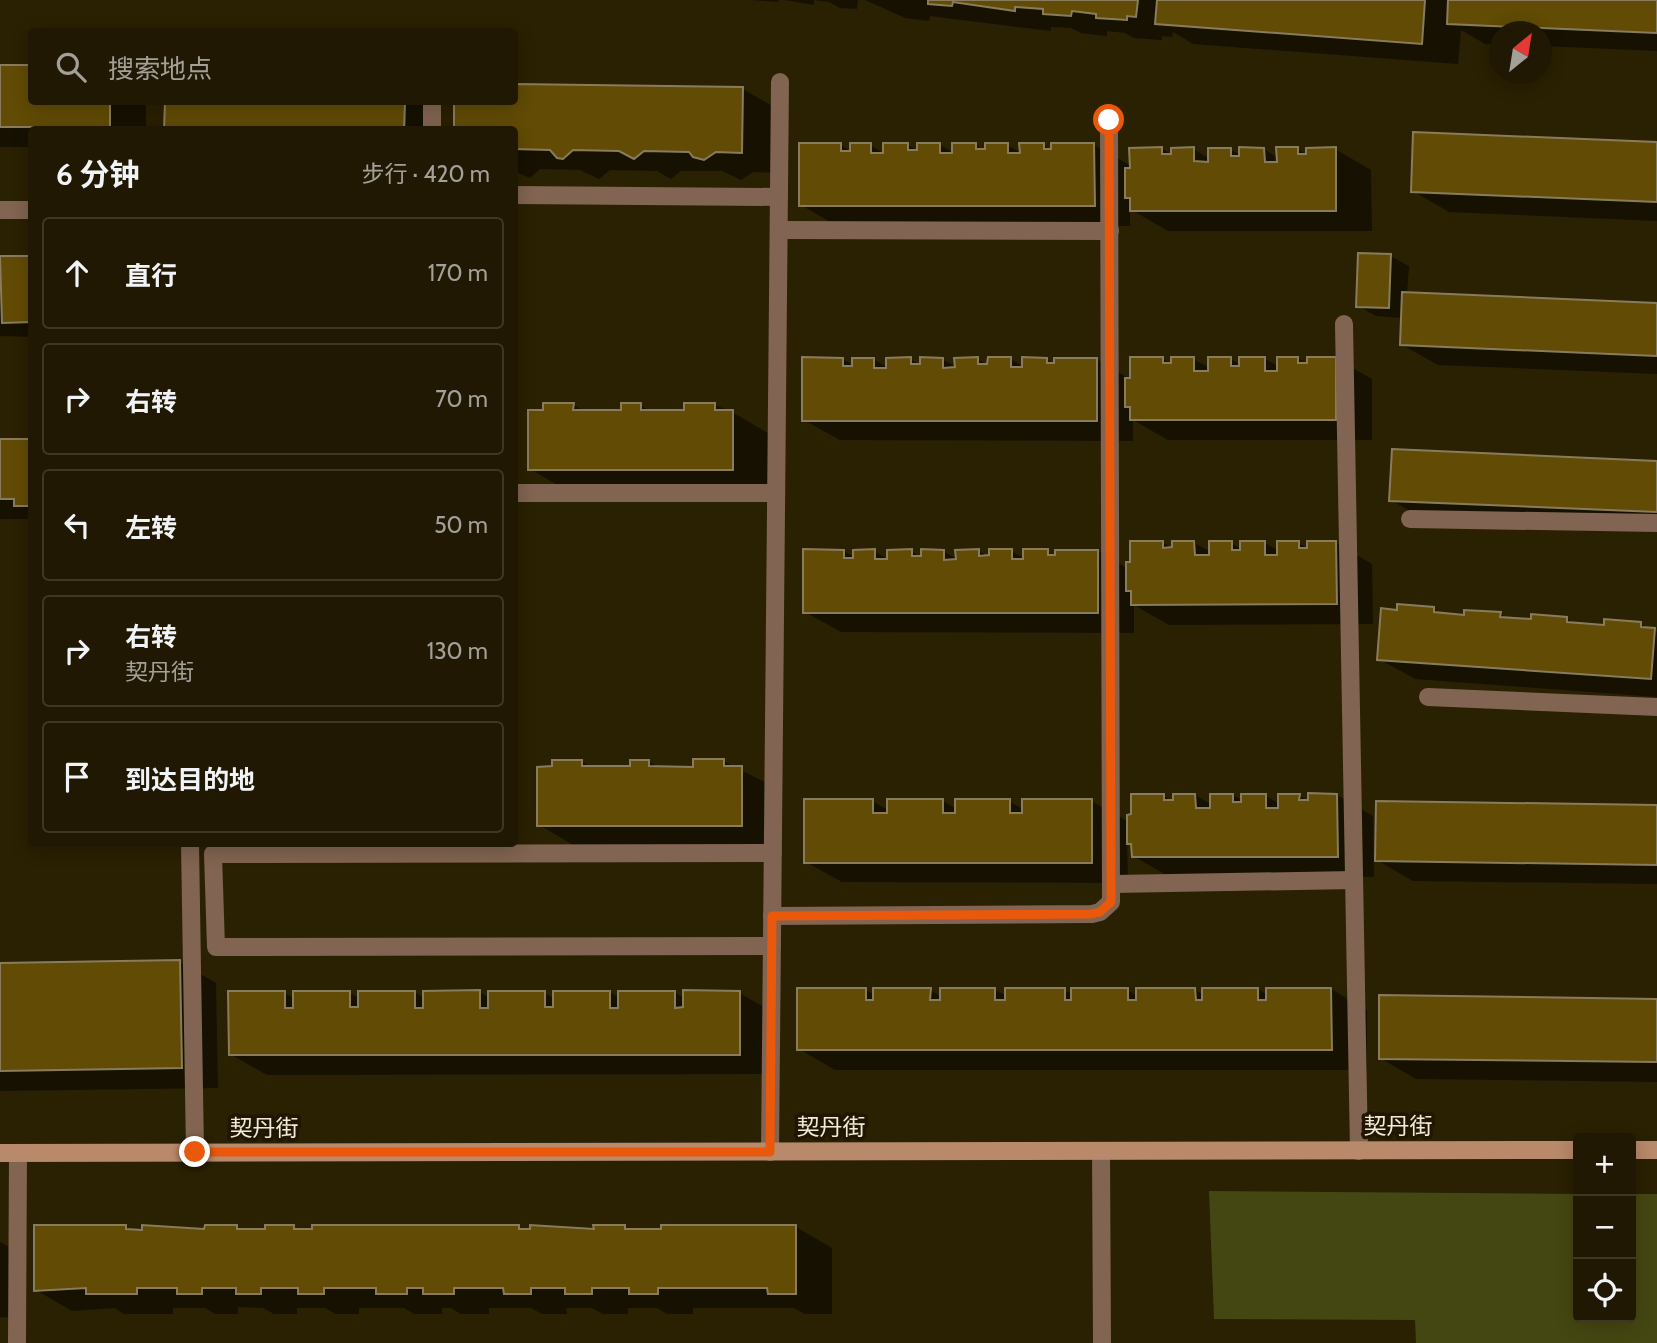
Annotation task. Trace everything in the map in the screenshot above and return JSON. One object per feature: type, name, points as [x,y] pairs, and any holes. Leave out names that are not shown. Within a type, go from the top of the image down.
[{"type":"main road","name":"契丹街","points":[[9,1153],[1573,1150]]},
{"type":"main road","points":[[1636,1150],[1657,1150]]},
{"type":"lane","points":[[770,1152],[780,82]]},
{"type":"lane","points":[[432,105],[432,126]]},
{"type":"lane","points":[[772,916],[1092,914],[1100,912],[1111,902],[1109,120]]},
{"type":"lane","points":[[518,195],[779,197]]},
{"type":"lane","points":[[0,210],[28,210]]},
{"type":"lane","points":[[779,230],[1110,231]]},
{"type":"lane","points":[[1344,324],[1359,1151]]},
{"type":"lane","points":[[518,493],[776,493]]},
{"type":"lane","points":[[1410,519],[1657,523]]},
{"type":"lane","points":[[1428,697],[1657,707]]},
{"type":"lane","points":[[190,847],[195,1152]]},
{"type":"lane","points":[[772,853],[213,854],[216,947],[772,946]]},
{"type":"lane","points":[[1113,884],[1354,880]]},
{"type":"lane","points":[[1101,1151],[1102,1343]]},
{"type":"lane","points":[[9,1153],[17,1343]]},
{"type":"shaded area","points":[[1209,1191],[1573,1194],[1573,1322],[1636,1322],[1636,1194],[1657,1194],[1657,1343],[1416,1343],[1415,1320],[1214,1319]]},
{"type":"building","points":[[928,0],[1138,0],[1136,17],[1127,16],[1127,20],[1096,18],[1096,14],[1072,11],[1071,16],[1043,14],[1043,9],[1015,7],[1015,11],[953,2],[952,6],[928,4]]},
{"type":"building","points":[[1157,0],[1425,0],[1422,44],[1155,24]]},
{"type":"building","points":[[1448,0],[1657,0],[1657,33],[1552,28],[1552,21],[1489,21],[1489,26],[1447,24]]},
{"type":"building","points":[[0,65],[28,65],[28,105],[110,105],[110,126],[0,127]]},
{"type":"building","points":[[518,84],[743,87],[742,153],[716,152],[704,160],[693,157],[689,152],[644,151],[634,159],[619,151],[573,150],[563,159],[557,158],[550,150],[518,149],[518,126],[454,126],[454,105],[518,105]]},
{"type":"building","points":[[165,105],[405,105],[404,126],[164,126]]},
{"type":"building","points":[[1413,132],[1657,142],[1657,202],[1411,192]]},
{"type":"building","points":[[799,143],[841,143],[841,151],[850,151],[850,143],[871,143],[871,153],[883,153],[883,143],[908,143],[908,150],[917,150],[917,143],[940,143],[940,153],[952,153],[952,143],[976,143],[976,149],[985,149],[985,143],[1008,143],[1008,153],[1020,153],[1019,143],[1044,143],[1044,149],[1051,149],[1051,143],[1094,143],[1095,206],[799,206]]},
{"type":"building","points":[[1162,147],[1162,154],[1171,154],[1171,148],[1194,147],[1194,161],[1208,162],[1208,148],[1231,148],[1231,156],[1239,156],[1239,147],[1264,148],[1265,162],[1277,162],[1276,147],[1298,147],[1298,154],[1306,154],[1306,148],[1336,147],[1336,211],[1130,211],[1130,198],[1125,198],[1125,168],[1130,168],[1129,148]]},
{"type":"building","points":[[1358,253],[1391,254],[1389,308],[1356,307]]},
{"type":"building","points":[[0,256],[28,256],[28,322],[2,323]]},
{"type":"building","points":[[1402,292],[1657,303],[1657,356],[1400,345]]},
{"type":"building","points":[[802,357],[843,358],[843,366],[852,366],[852,358],[874,358],[874,368],[886,368],[886,358],[911,357],[911,364],[920,364],[920,357],[943,358],[943,368],[955,367],[954,358],[978,357],[978,364],[987,364],[988,357],[1011,357],[1011,367],[1022,367],[1022,357],[1047,358],[1047,363],[1054,363],[1054,358],[1097,358],[1097,421],[802,421]]},
{"type":"building","points":[[1130,357],[1163,357],[1163,363],[1171,363],[1171,357],[1194,357],[1194,371],[1208,371],[1208,357],[1231,357],[1231,366],[1239,366],[1239,357],[1265,357],[1265,371],[1277,371],[1277,357],[1298,357],[1298,363],[1307,363],[1307,357],[1336,357],[1336,420],[1130,420],[1130,407],[1125,407],[1125,378],[1130,378]]},
{"type":"building","points":[[543,403],[574,403],[573,410],[621,410],[621,403],[641,403],[641,410],[684,410],[684,403],[715,403],[715,410],[733,410],[733,470],[528,470],[528,410],[543,410]]},
{"type":"building","points":[[0,439],[28,439],[28,506],[14,506],[14,499],[0,499]]},
{"type":"building","points":[[1392,449],[1657,461],[1657,512],[1389,501]]},
{"type":"building","points":[[1130,541],[1163,541],[1163,548],[1172,547],[1172,541],[1194,541],[1195,555],[1209,555],[1209,541],[1232,541],[1232,550],[1240,550],[1240,541],[1265,541],[1265,555],[1277,555],[1277,541],[1299,541],[1299,548],[1307,548],[1307,541],[1336,541],[1337,604],[1131,605],[1131,591],[1126,591],[1126,562],[1130,562]]},
{"type":"building","points":[[803,549],[844,550],[844,558],[853,558],[853,550],[875,549],[875,559],[887,559],[887,550],[912,549],[912,556],[921,556],[921,549],[944,550],[944,560],[956,559],[955,550],[979,549],[979,556],[989,555],[989,549],[1012,549],[1012,559],[1023,559],[1023,549],[1048,549],[1048,555],[1055,555],[1055,550],[1098,550],[1098,613],[803,613]]},
{"type":"building","points":[[1397,604],[1434,607],[1434,612],[1464,615],[1464,610],[1501,612],[1500,617],[1531,619],[1531,614],[1567,617],[1567,622],[1604,625],[1604,619],[1641,622],[1641,627],[1655,628],[1651,679],[1377,660],[1381,608],[1397,610]]},
{"type":"building","points":[[693,759],[724,759],[724,766],[742,766],[742,826],[537,826],[537,767],[552,766],[552,760],[582,760],[582,766],[630,766],[630,760],[649,760],[649,766],[693,767]]},
{"type":"building","points":[[1308,793],[1337,794],[1338,857],[1132,857],[1131,844],[1127,844],[1127,815],[1131,814],[1131,794],[1164,794],[1164,800],[1173,800],[1173,794],[1195,794],[1196,808],[1210,808],[1210,794],[1233,794],[1233,802],[1241,802],[1241,794],[1266,794],[1266,808],[1278,808],[1278,794],[1300,794],[1299,800],[1308,800]]},
{"type":"building","points":[[804,799],[873,799],[873,813],[887,813],[887,799],[943,799],[943,813],[955,813],[955,799],[1010,799],[1010,813],[1022,813],[1022,799],[1092,799],[1092,863],[804,863]]},
{"type":"building","points":[[1376,801],[1657,805],[1657,865],[1375,861]]},
{"type":"building","points":[[180,960],[182,1068],[0,1071],[0,963]]},
{"type":"building","points":[[797,988],[866,988],[866,1000],[873,1000],[873,988],[931,988],[930,1000],[940,1000],[940,988],[995,988],[995,1000],[1005,1000],[1005,988],[1065,988],[1065,1000],[1071,1000],[1071,988],[1128,988],[1128,1000],[1136,1000],[1136,988],[1195,988],[1196,1000],[1202,1000],[1202,988],[1258,988],[1258,1000],[1266,1000],[1266,988],[1331,988],[1332,1050],[797,1050]]},
{"type":"building","points":[[480,990],[480,1008],[488,1008],[488,991],[545,991],[545,1007],[553,1007],[553,991],[610,991],[610,1008],[618,1008],[618,991],[675,991],[675,1008],[683,1007],[683,990],[740,991],[740,1055],[229,1055],[228,991],[285,991],[285,1008],[293,1008],[293,991],[350,991],[350,1007],[358,1007],[358,991],[415,991],[415,1008],[423,1008],[423,991]]},
{"type":"building","points":[[1379,995],[1657,999],[1657,1062],[1379,1059]]},
{"type":"building","points":[[34,1225],[126,1225],[126,1229],[142,1230],[142,1225],[204,1229],[205,1225],[237,1225],[237,1229],[265,1229],[265,1225],[294,1225],[294,1229],[312,1229],[312,1225],[519,1225],[519,1229],[530,1229],[530,1225],[594,1229],[593,1225],[625,1225],[625,1229],[661,1229],[661,1225],[796,1225],[796,1294],[768,1294],[767,1288],[658,1288],[658,1294],[629,1294],[629,1288],[592,1288],[592,1294],[565,1294],[565,1288],[531,1288],[531,1294],[504,1294],[503,1288],[454,1288],[454,1294],[423,1294],[423,1288],[407,1288],[407,1294],[376,1294],[376,1288],[324,1288],[324,1294],[298,1294],[298,1288],[261,1288],[261,1294],[236,1294],[236,1288],[202,1288],[202,1294],[177,1294],[177,1288],[137,1288],[137,1294],[86,1294],[86,1288],[34,1291]]},
{"type":"route","points":[[195,1152],[770,1152],[772,916],[1092,914],[1100,912],[1111,902],[1109,120]]}]
